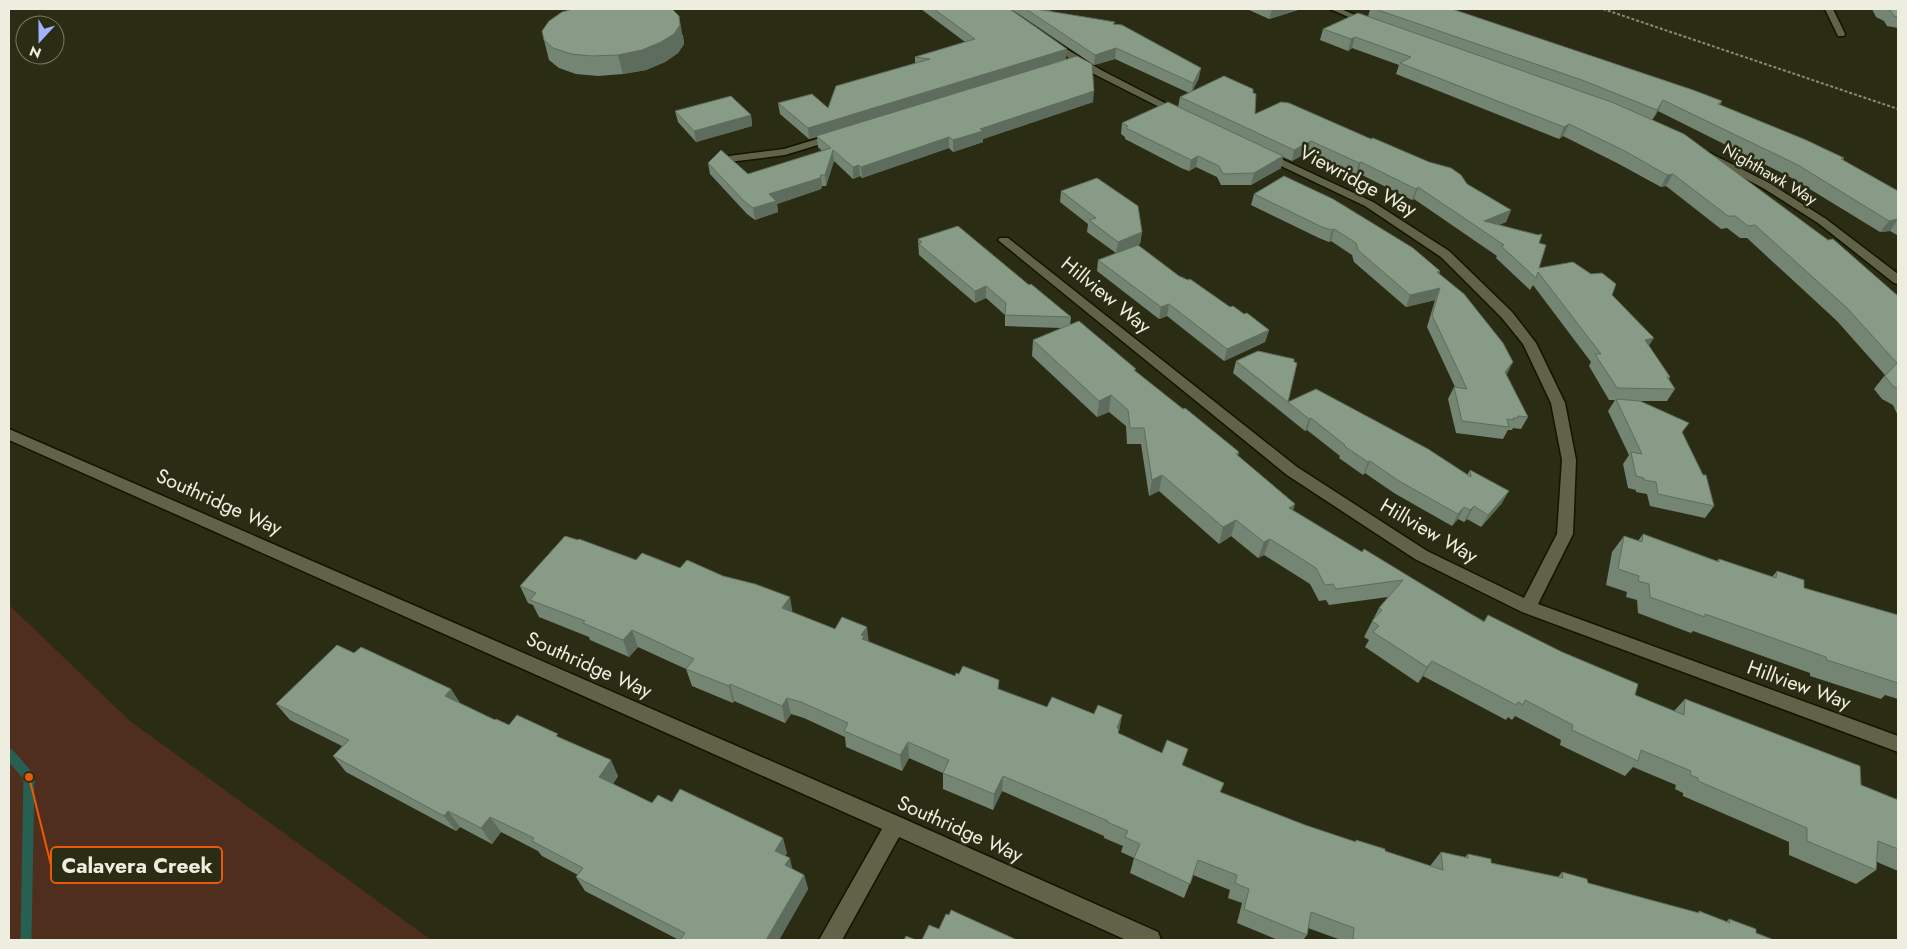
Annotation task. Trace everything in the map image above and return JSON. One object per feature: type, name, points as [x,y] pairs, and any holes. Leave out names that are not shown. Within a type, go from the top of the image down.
[{"type":"street","points":[[1334,9],[1384,28]]},
{"type":"street","points":[[1829,9],[1841,34]]},
{"type":"street","points":[[1040,35],[1073,63],[1190,119]]},
{"type":"street","points":[[729,159],[785,152],[851,132]]},
{"type":"street","name":"Viewridge Way","points":[[1253,148],[1368,204],[1399,222],[1445,254],[1507,315],[1529,342],[1558,403],[1569,460],[1565,534],[1528,607]]},
{"type":"street","name":"Nighthawk Way","points":[[1699,151],[1768,186],[1822,221],[1898,280]]},
{"type":"street","name":"Hillview Way","points":[[1004,240],[1292,471],[1421,555],[1528,607],[1898,744]]},
{"type":"street","name":"Southridge Way","points":[[9,434],[896,825],[1150,940]]},
{"type":"street","points":[[830,940],[896,825]]},
{"type":"path","points":[[1603,9],[1898,110]]},
{"type":"shaded area","points":[[9,605],[130,721],[431,940],[9,940]]},
{"type":"building","points":[[573,9],[672,9],[679,16],[680,25],[674,34],[642,50],[618,55],[593,56],[571,54],[553,48],[544,40],[542,31],[549,21],[562,12]]},
{"type":"building","points":[[934,9],[1010,9],[1067,49],[808,128],[778,103],[812,94],[828,108],[836,86],[930,59],[915,57],[975,39]]},
{"type":"building","points":[[1026,9],[1115,22],[1113,24],[1122,25],[1201,68],[1193,83],[1116,48],[1095,55]]},
{"type":"building","points":[[1375,9],[1452,9],[1722,101],[1718,104],[1806,140],[1844,158],[1841,159],[1898,191],[1898,219],[1889,221],[1798,165],[1663,100],[1657,110],[1582,80]]},
{"type":"building","points":[[1886,9],[1898,9],[1898,17],[1894,16],[1891,11]]},
{"type":"building","points":[[1358,13],[1614,103],[1684,134],[1828,240],[1833,239],[1898,296],[1898,389],[1885,376],[1897,363],[1847,308],[1755,225],[1748,226],[1735,216],[1728,216],[1673,174],[1667,175],[1623,150],[1569,124],[1564,127],[1400,63],[1411,57],[1355,37],[1351,39],[1323,29]]},
{"type":"building","points":[[1077,56],[1092,64],[1094,91],[980,129],[983,131],[953,140],[949,137],[861,167],[859,165],[853,167],[833,150],[825,175],[769,194],[776,201],[753,208],[708,163],[721,150],[748,174],[831,148],[816,136]]},
{"type":"building","points":[[1224,76],[1253,89],[1253,93],[1256,94],[1255,114],[1281,102],[1289,103],[1371,139],[1373,138],[1429,162],[1451,168],[1461,175],[1467,184],[1511,210],[1484,221],[1538,235],[1542,234],[1539,243],[1546,245],[1539,268],[1573,262],[1591,274],[1602,273],[1616,284],[1612,295],[1654,338],[1645,340],[1670,377],[1667,377],[1675,389],[1617,388],[1595,354],[1601,354],[1538,272],[1536,278],[1501,246],[1504,245],[1418,187],[1416,189],[1361,162],[1359,163],[1311,141],[1294,150],[1180,97]]},
{"type":"building","points":[[731,96],[751,115],[694,131],[675,111]]},
{"type":"building","points":[[1168,102],[1283,156],[1254,173],[1223,174],[1219,166],[1198,156],[1191,160],[1126,128],[1128,126],[1122,123]]},
{"type":"building","points":[[1284,176],[1333,199],[1413,248],[1440,271],[1437,272],[1464,294],[1503,343],[1513,362],[1505,372],[1528,417],[1518,416],[1518,418],[1513,418],[1514,420],[1507,419],[1509,427],[1462,421],[1454,387],[1467,389],[1432,315],[1440,288],[1410,295],[1358,250],[1356,243],[1334,229],[1322,227],[1254,194]]},
{"type":"building","points":[[1097,178],[1138,206],[1142,232],[1118,242],[1089,220],[1096,218],[1061,191]]},
{"type":"building","points":[[958,226],[1071,317],[1005,315],[1006,303],[986,286],[975,291],[919,244],[922,242],[918,239]]},
{"type":"building","points":[[1138,245],[1179,276],[1190,279],[1230,307],[1233,306],[1244,314],[1247,313],[1269,330],[1227,349],[1169,304],[1161,307],[1098,260]]},
{"type":"building","points":[[1079,321],[1136,369],[1134,370],[1239,452],[1236,454],[1295,504],[1289,508],[1362,552],[1364,549],[1484,622],[1488,615],[1562,652],[1638,684],[1635,695],[1684,715],[1685,699],[1860,766],[1861,785],[1898,800],[1898,849],[1878,841],[1876,870],[1807,841],[1807,828],[1698,781],[1698,778],[1690,775],[1691,771],[1641,750],[1638,761],[1572,730],[1573,725],[1525,700],[1523,705],[1518,702],[1516,705],[1432,661],[1427,667],[1373,632],[1379,626],[1372,621],[1382,610],[1379,608],[1403,580],[1336,589],[1333,584],[1325,585],[1316,568],[1270,539],[1264,542],[1236,520],[1223,527],[1162,475],[1152,480],[1144,428],[1130,428],[1128,410],[1111,395],[1099,401],[1033,340]]},
{"type":"building","points":[[1258,351],[1294,359],[1294,362],[1297,363],[1288,402],[1316,389],[1428,449],[1471,477],[1470,470],[1509,491],[1488,515],[1474,506],[1470,510],[1464,507],[1458,514],[1399,481],[1344,446],[1311,418],[1309,419],[1236,361]]},
{"type":"building","points":[[1616,399],[1640,401],[1689,423],[1682,432],[1703,475],[1706,475],[1714,506],[1658,494],[1656,482],[1644,480],[1644,478],[1636,476],[1631,452],[1642,454]]},
{"type":"building","points":[[1643,534],[1719,562],[1719,559],[1776,578],[1777,571],[1804,580],[1804,588],[1898,615],[1898,683],[1827,660],[1826,657],[1705,614],[1705,617],[1650,597],[1649,584],[1638,581],[1639,576],[1618,569],[1624,536],[1642,542]]},
{"type":"building","points":[[565,536],[579,539],[636,560],[642,553],[680,568],[687,560],[723,576],[755,584],[790,597],[782,608],[835,629],[842,617],[867,627],[861,635],[864,636],[862,639],[955,676],[956,673],[959,674],[963,666],[999,680],[998,689],[1047,707],[1052,697],[1094,714],[1098,705],[1122,715],[1117,728],[1119,729],[1118,733],[1162,753],[1167,740],[1188,749],[1182,765],[1224,783],[1220,792],[1305,825],[1356,842],[1356,840],[1385,849],[1385,851],[1443,870],[1441,852],[1468,858],[1468,854],[1491,859],[1491,863],[1563,878],[1562,872],[1587,879],[1588,883],[1699,913],[1699,911],[1730,923],[1729,919],[1756,929],[1756,933],[1774,940],[1357,940],[1353,939],[1354,928],[1311,912],[1307,935],[1244,909],[1249,889],[1235,883],[1237,875],[1198,860],[1190,884],[1134,858],[1140,844],[1125,837],[1128,831],[1108,821],[1003,776],[994,794],[943,773],[949,760],[908,742],[900,755],[844,731],[848,723],[801,702],[787,698],[782,706],[730,684],[729,686],[686,669],[694,659],[632,630],[623,640],[583,623],[585,621],[530,600],[536,593],[520,586]]},
{"type":"building","points":[[337,645],[354,653],[361,647],[451,689],[445,696],[495,720],[509,725],[517,715],[558,734],[556,736],[611,760],[599,777],[652,803],[658,795],[672,802],[680,789],[783,838],[775,851],[790,858],[785,865],[804,875],[766,940],[680,940],[685,933],[576,877],[583,868],[532,841],[534,838],[490,817],[481,828],[448,811],[444,816],[333,756],[349,740],[276,704]]},
{"type":"building","points":[[951,910],[1017,940],[922,940],[929,925],[939,929],[946,914],[949,915]]},
{"type":"building","points":[[906,936],[916,940],[904,940]]},
{"type":"waterway","points":[[9,754],[29,777],[26,940]]},
{"type":"place","name":"Calavera Creek","points":[[29,777]]}]
